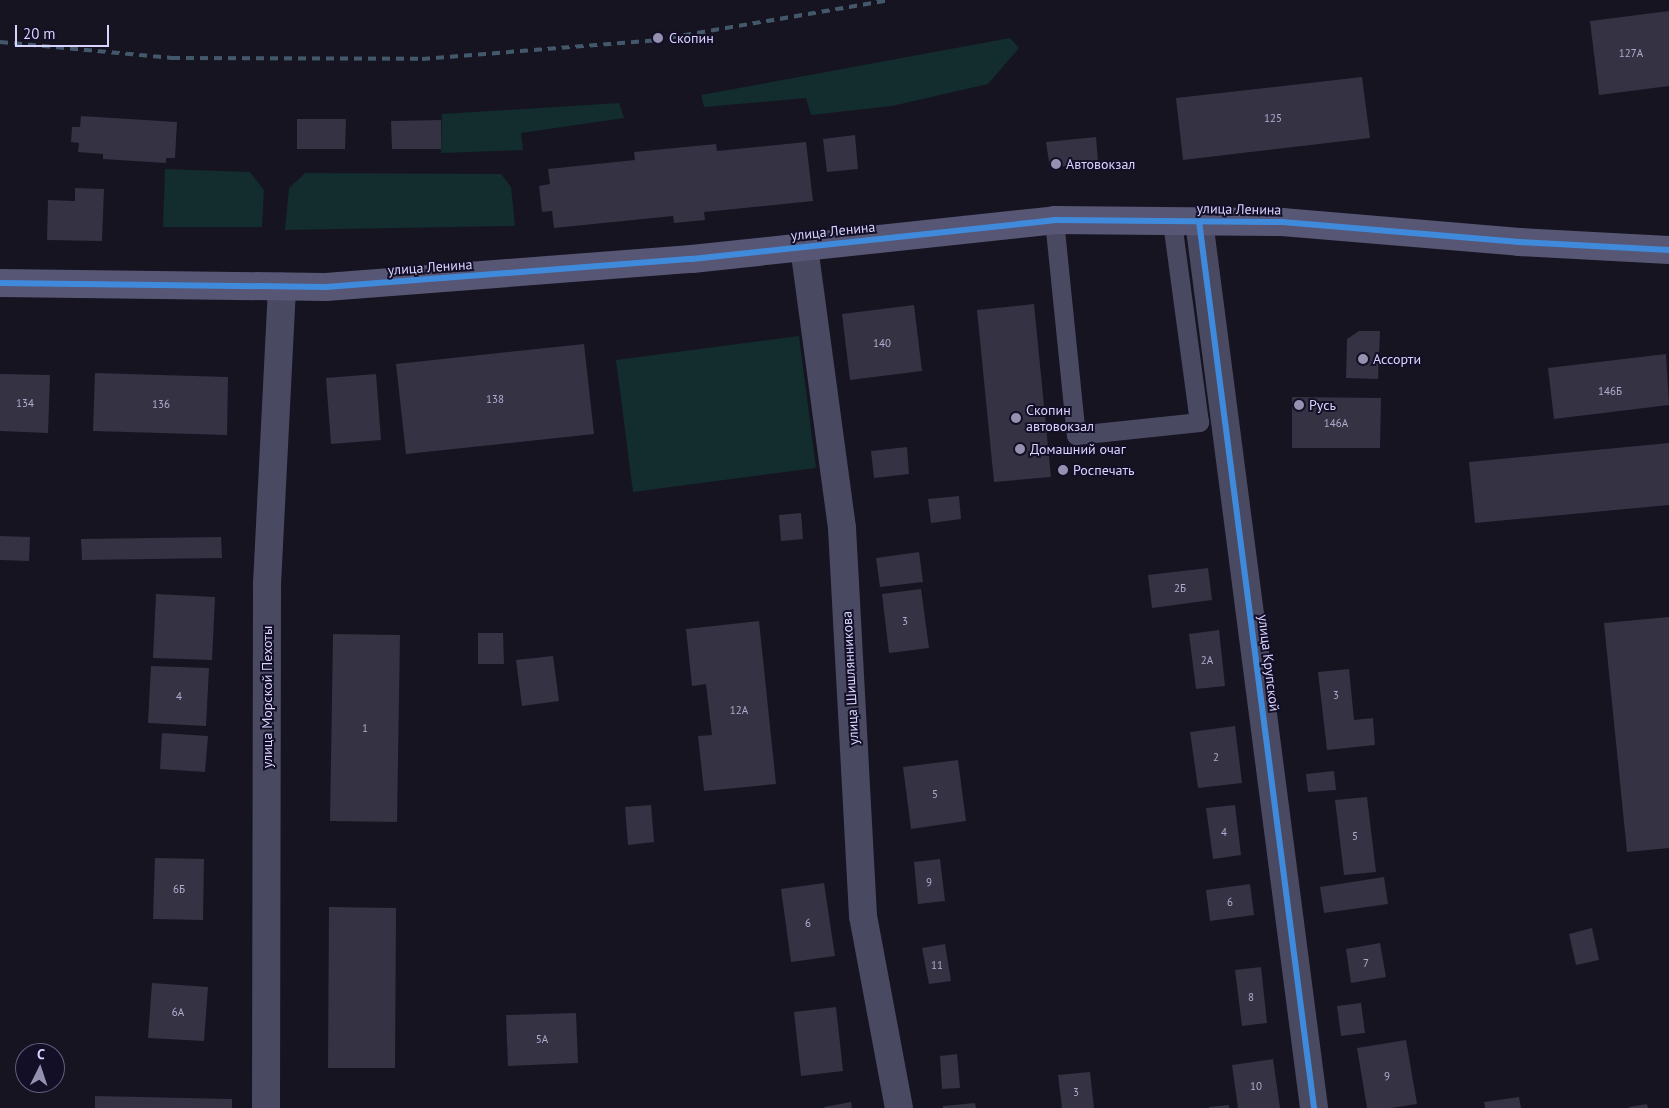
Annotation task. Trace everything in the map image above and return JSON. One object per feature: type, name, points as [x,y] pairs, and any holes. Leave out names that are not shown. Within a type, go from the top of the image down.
[{"type":"street","name":"улица Ленина","points":[[0,283],[326,287],[682,259],[1054,220],[1282,222],[1519,242],[1669,250]]},
{"type":"street","name":"улица Крупской","points":[[1199,221],[1314,1108]]},
{"type":"street","name":"улица Шишлянникова","points":[[804,247],[842,528],[863,916],[898,1108]]},
{"type":"street","name":"улица Морской Пехоты","points":[[266,1108],[267,584],[282,286]]},
{"type":"lane","points":[[1054,220],[1076,436],[1199,422],[1172,221]]},
{"type":"green space","points":[[1010,38],[1019,48],[988,84],[892,106],[811,115],[806,98],[704,107],[701,95]]},
{"type":"green space","points":[[619,103],[624,118],[521,133],[523,150],[441,153],[442,114]]},
{"type":"green space","points":[[165,169],[250,172],[264,190],[262,227],[163,227]]},
{"type":"green space","points":[[305,173],[501,174],[511,187],[515,226],[285,230],[289,188]]},
{"type":"green space","points":[[799,336],[816,468],[633,492],[616,360]]},
{"type":"building","points":[[1669,11],[1669,86],[1599,95],[1590,21]]},
{"type":"building","points":[[1362,77],[1370,138],[1183,160],[1176,98]]},
{"type":"building","points":[[81,116],[177,122],[175,158],[166,158],[166,163],[103,159],[103,154],[78,152],[79,143],[71,142],[72,127],[80,127]]},
{"type":"building","points":[[297,119],[346,119],[345,149],[297,149]]},
{"type":"building","points":[[441,120],[441,149],[392,149],[391,121]]},
{"type":"building","points":[[855,135],[858,169],[827,172],[823,139]]},
{"type":"building","points":[[1096,137],[1098,162],[1050,168],[1046,142]]},
{"type":"building","points":[[806,142],[813,201],[704,212],[705,220],[674,223],[673,216],[554,228],[552,211],[542,212],[539,186],[550,184],[548,169],[635,160],[634,152],[716,144],[717,151]]},
{"type":"building","points":[[75,188],[104,189],[102,241],[47,240],[48,200],[75,201]]},
{"type":"building","name":"Скопин автовокзал","points":[[1034,304],[1051,477],[994,482],[977,310]]},
{"type":"building","points":[[914,305],[922,371],[850,380],[842,314]]},
{"type":"building","name":"Ассорти","points":[[1359,331],[1380,331],[1378,379],[1346,378],[1347,339]]},
{"type":"building","points":[[584,344],[594,434],[406,454],[396,364]]},
{"type":"building","points":[[1666,354],[1669,405],[1554,419],[1548,368]]},
{"type":"building","points":[[95,373],[228,377],[227,435],[93,431]]},
{"type":"building","points":[[0,374],[50,375],[48,433],[0,431]]},
{"type":"building","points":[[376,374],[381,440],[331,444],[326,378]]},
{"type":"building","points":[[1292,397],[1381,398],[1380,448],[1292,448]]},
{"type":"building","points":[[1669,443],[1669,505],[1475,523],[1469,462]]},
{"type":"building","points":[[907,447],[909,474],[874,478],[871,451]]},
{"type":"building","points":[[959,496],[961,519],[931,523],[928,499]]},
{"type":"building","points":[[801,513],[803,539],[781,541],[779,515]]},
{"type":"building","points":[[0,536],[30,537],[29,561],[0,560]]},
{"type":"building","points":[[221,537],[222,558],[82,560],[81,539]]},
{"type":"building","points":[[919,552],[923,582],[880,587],[876,558]]},
{"type":"building","points":[[1208,568],[1212,600],[1152,608],[1148,575]]},
{"type":"building","points":[[921,589],[929,648],[889,653],[882,594]]},
{"type":"building","points":[[156,594],[215,597],[212,660],[153,658]]},
{"type":"building","points":[[1669,617],[1669,848],[1627,852],[1604,623]]},
{"type":"building","points":[[759,621],[776,784],[704,791],[698,736],[712,735],[706,684],[692,686],[686,629]]},
{"type":"building","points":[[1219,630],[1225,686],[1196,689],[1189,634]]},
{"type":"building","points":[[478,633],[503,633],[504,664],[478,664]]},
{"type":"building","points":[[333,634],[400,635],[397,822],[330,821]]},
{"type":"building","points":[[553,656],[559,701],[522,706],[516,660]]},
{"type":"building","points":[[151,666],[209,668],[206,726],[148,723]]},
{"type":"building","points":[[1349,669],[1354,720],[1373,718],[1375,745],[1327,750],[1318,672]]},
{"type":"building","points":[[1235,726],[1242,783],[1198,788],[1190,732]]},
{"type":"building","points":[[162,733],[208,736],[205,772],[160,769]]},
{"type":"building","points":[[958,760],[966,821],[911,829],[903,767]]},
{"type":"building","points":[[1334,771],[1336,790],[1308,792],[1306,774]]},
{"type":"building","points":[[1367,797],[1376,872],[1344,875],[1335,800]]},
{"type":"building","points":[[651,805],[654,842],[628,845],[625,807]]},
{"type":"building","points":[[1235,805],[1241,855],[1213,859],[1206,808]]},
{"type":"building","points":[[155,858],[204,859],[203,920],[153,919]]},
{"type":"building","points":[[940,859],[945,901],[918,904],[914,862]]},
{"type":"building","points":[[1384,877],[1388,904],[1324,913],[1320,887]]},
{"type":"building","points":[[824,883],[835,956],[791,962],[781,889]]},
{"type":"building","points":[[1250,884],[1254,915],[1210,921],[1206,890]]},
{"type":"building","points":[[329,907],[396,908],[395,1068],[328,1068]]},
{"type":"building","points":[[1592,928],[1599,960],[1576,965],[1569,934]]},
{"type":"building","points":[[1380,943],[1386,977],[1351,983],[1346,949]]},
{"type":"building","points":[[945,944],[951,981],[929,984],[922,948]]},
{"type":"building","points":[[1261,967],[1267,1023],[1242,1026],[1235,970]]},
{"type":"building","points":[[152,983],[208,987],[204,1041],[148,1038]]},
{"type":"building","points":[[1361,1003],[1365,1033],[1341,1036],[1337,1006]]},
{"type":"building","points":[[836,1007],[843,1071],[801,1076],[794,1012]]},
{"type":"building","points":[[576,1013],[578,1063],[508,1066],[506,1015]]},
{"type":"building","points":[[1406,1040],[1417,1104],[1391,1108],[1367,1108],[1357,1048]]},
{"type":"building","points":[[957,1054],[960,1088],[942,1089],[940,1056]]},
{"type":"building","points":[[1273,1059],[1280,1108],[1238,1108],[1232,1065]]},
{"type":"building","points":[[1090,1072],[1094,1108],[1062,1108],[1058,1075]]},
{"type":"building","points":[[95,1096],[232,1099],[232,1108],[95,1108]]},
{"type":"building","points":[[1519,1097],[1521,1108],[1485,1108],[1484,1102]]},
{"type":"building","points":[[851,1102],[852,1108],[824,1107]]},
{"type":"building","points":[[975,1103],[976,1108],[943,1108],[943,1106]]},
{"type":"building","points":[[1647,1104],[1648,1108],[1629,1108],[1629,1107]]},
{"type":"building","points":[[1229,1105],[1229,1108],[1209,1108],[1209,1107]]},
{"type":"railway","points":[[0,42],[172,58],[422,59],[656,40],[889,0]]},
{"type":"cycle path","points":[[0,283],[326,287],[692,259],[1054,220],[1282,222],[1519,242],[1669,250]]},
{"type":"cycle path","points":[[1199,221],[1314,1108]]},
{"type":"place","name":"Скопин","points":[[658,38]]},
{"type":"place","name":"Автовокзал","points":[[1056,164]]},
{"type":"place","name":"Ассорти","points":[[1363,359]]},
{"type":"place","name":"Русь","points":[[1299,405]]},
{"type":"place","name":"Скопин автовокзал","points":[[1016,418]]},
{"type":"place","name":"Домашний очаг","points":[[1020,449]]},
{"type":"place","name":"Роспечать","points":[[1063,470]]}]
